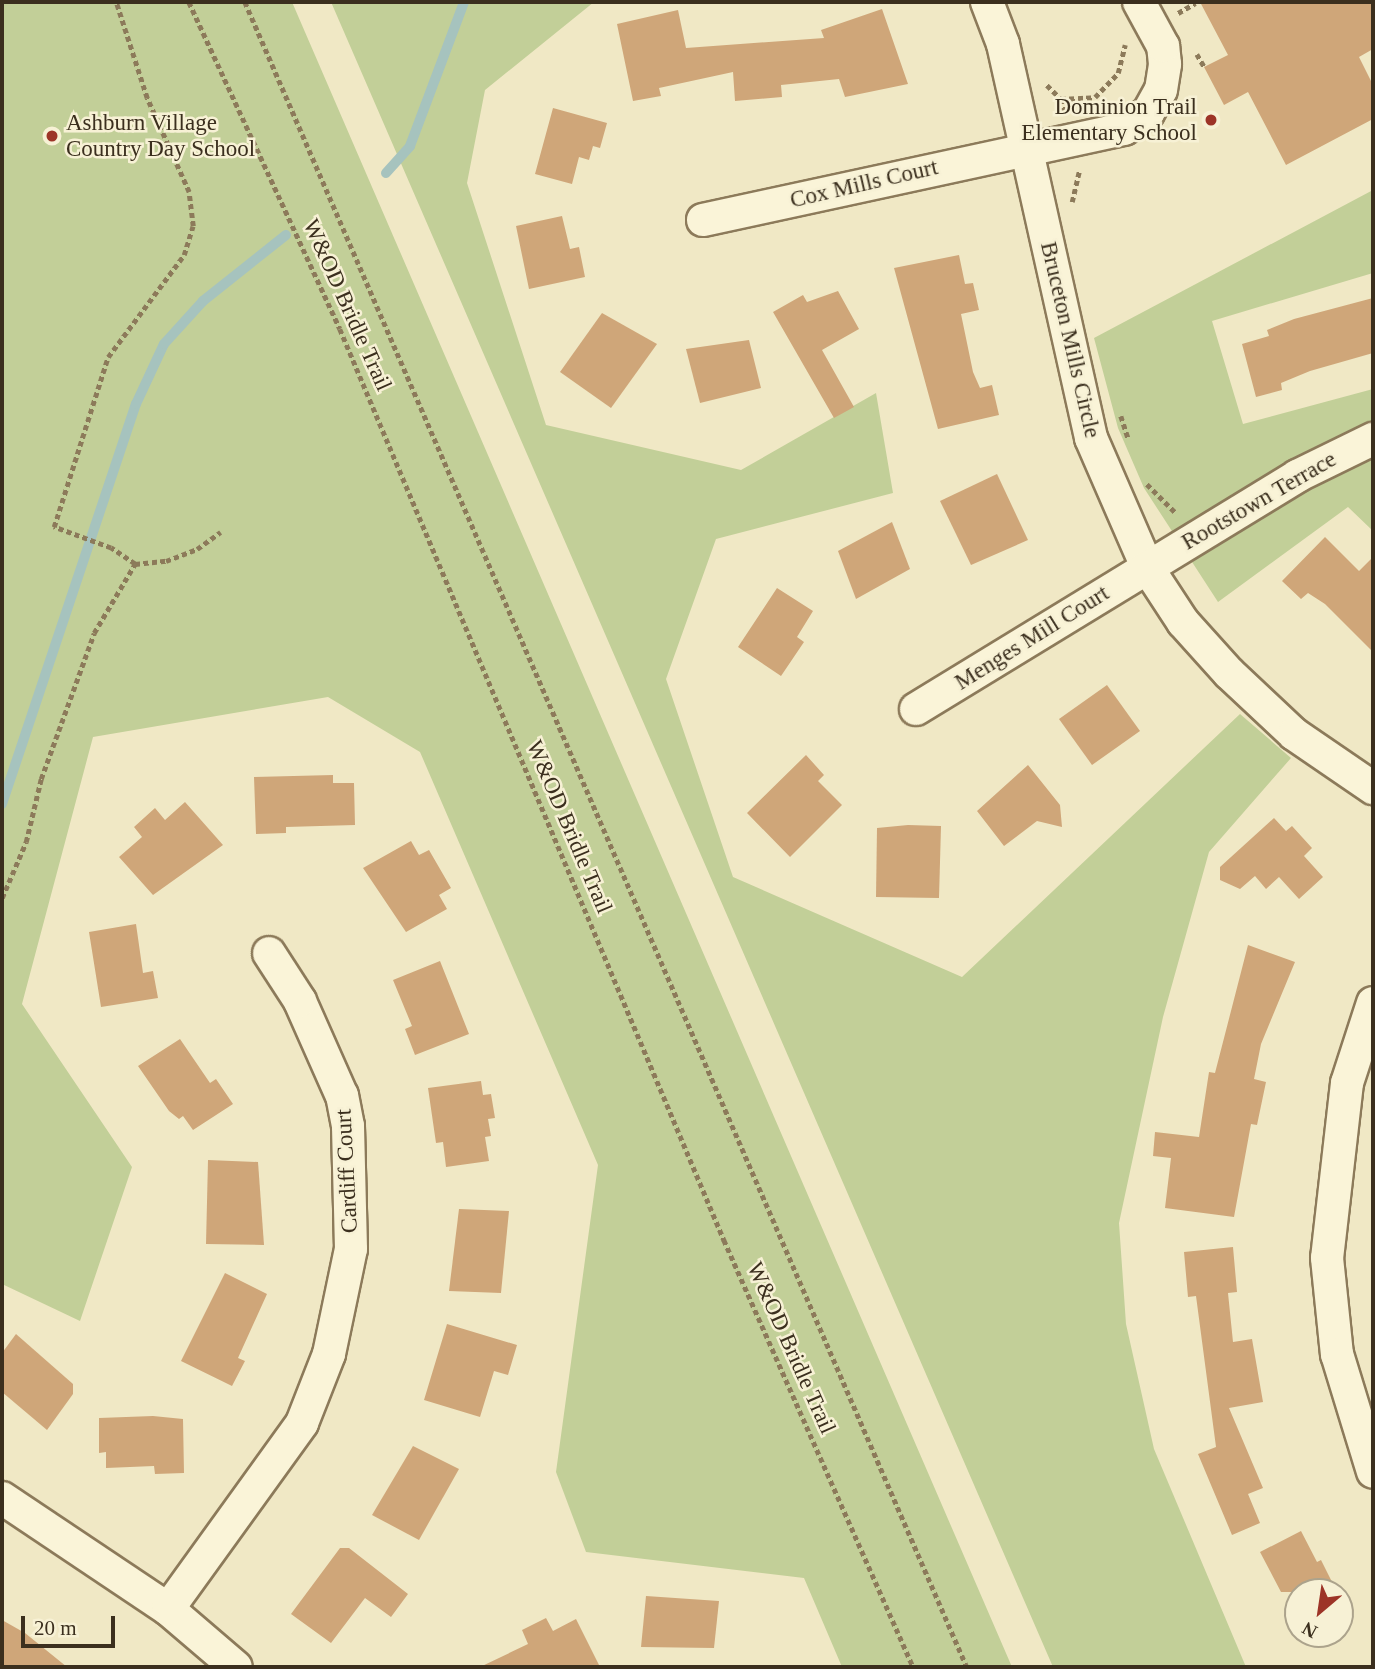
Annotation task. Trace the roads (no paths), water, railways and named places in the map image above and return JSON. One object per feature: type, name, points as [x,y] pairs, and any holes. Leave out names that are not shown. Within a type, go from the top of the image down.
[{"type":"street","name":"Bruceton Mills Circle","points":[[987,2],[1003,44],[1091,438],[1147,567],[1183,622],[1229,673],[1294,734],[1373,788]]},
{"type":"street","name":"Cox Mills Court","points":[[703,220],[1026,148],[1072,142],[1124,129],[1148,113],[1161,90],[1163,46],[1139,2]]},
{"type":"street","name":"Rootstown Terrace","points":[[1147,567],[1308,469],[1373,439]]},
{"type":"street","name":"Menges Mill Court","points":[[916,709],[1147,567]]},
{"type":"street","name":"Cardiff Court","points":[[169,1609],[302,1423],[329,1354],[351,1249],[348,1126],[342,1096],[300,1001],[269,953]]},
{"type":"street","points":[[1373,1003],[1346,1083],[1327,1258],[1337,1354],[1373,1472]]},
{"type":"street","points":[[2,1498],[169,1609],[236,1667]]},
{"type":"waterway","points":[[386,173],[410,146],[464,2]]},
{"type":"waterway","points":[[2,804],[136,404],[164,344],[203,301],[286,235]]},
{"type":"place","name":"Dominion Trail Elementary School","points":[[1211,120]]},
{"type":"place","name":"Ashburn Village Country Day School","points":[[52,136]]}]
